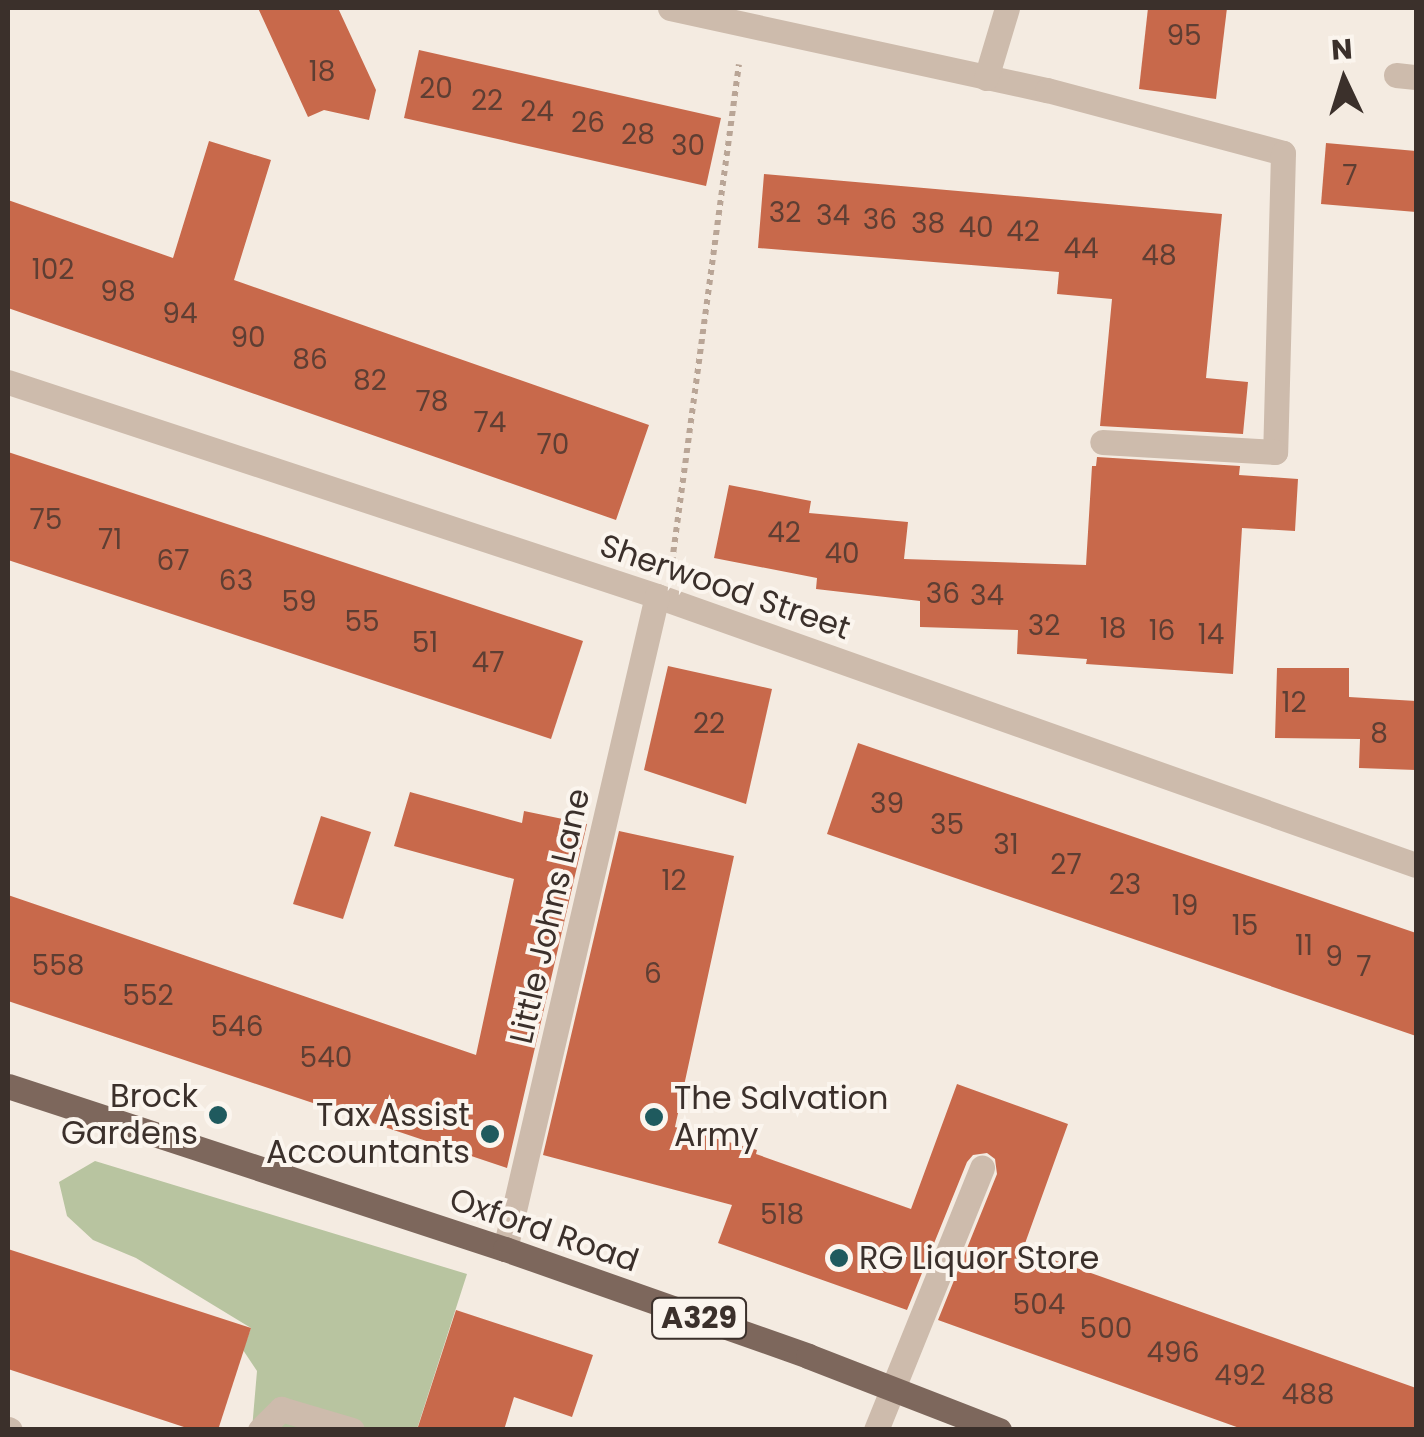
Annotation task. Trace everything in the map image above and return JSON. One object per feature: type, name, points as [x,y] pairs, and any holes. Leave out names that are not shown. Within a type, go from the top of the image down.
[{"type":"main road","name":"Oxford Road","points":[[8,1086],[505,1250],[808,1356],[999,1430]]},
{"type":"street","points":[[670,8],[755,16],[1283,153],[1275,452],[1102,442]]},
{"type":"street","points":[[986,78],[1006,8]]},
{"type":"street","name":"Sherwood Street","points":[[8,382],[658,596],[1416,866]]},
{"type":"street","name":"Little Johns Lane","points":[[505,1250],[658,596]]},
{"type":"street","points":[[876,1430],[982,1168]]},
{"type":"street","points":[[260,1430],[281,1409],[352,1430]]},
{"type":"path","points":[[658,596],[672,564],[740,60],[755,16]]},
{"type":"green space","points":[[95,1161],[467,1274],[417,1429],[252,1429],[257,1371],[243,1350],[251,1328],[136,1258],[93,1240],[67,1216],[59,1182]]},
{"type":"building","points":[[258,8],[338,8],[376,90],[369,120],[324,110],[308,117]]},
{"type":"building","points":[[1148,8],[1227,8],[1216,99],[1139,89]]},
{"type":"building","points":[[419,50],[721,118],[706,186],[404,118]]},
{"type":"building","points":[[209,141],[271,160],[234,280],[649,425],[616,520],[8,308],[8,200],[173,258]]},
{"type":"building","points":[[1326,143],[1416,151],[1416,212],[1321,204]]},
{"type":"building","points":[[764,174],[1222,214],[1206,378],[1248,382],[1243,434],[1100,426],[1112,299],[1057,294],[1059,272],[758,248]]},
{"type":"building","points":[[8,452],[583,641],[551,739],[8,560]]},
{"type":"building","points":[[1097,457],[1240,466],[1239,475],[1298,479],[1295,531],[1242,528],[1233,674],[1086,664],[1087,659],[1017,654],[1018,630],[920,627],[920,601],[816,589],[817,578],[714,558],[729,485],[811,501],[809,513],[908,522],[904,559],[1086,565],[1092,466],[1096,466]]},
{"type":"building","points":[[668,666],[772,689],[746,804],[644,770]]},
{"type":"building","points":[[1277,668],[1349,668],[1349,697],[1416,701],[1416,770],[1359,768],[1360,739],[1275,738]]},
{"type":"building","points":[[858,743],[1416,933],[1416,1036],[827,834]]},
{"type":"building","points":[[410,792],[522,823],[524,811],[587,824],[507,1168],[8,1001],[8,895],[476,1055],[514,879],[394,846]]},
{"type":"building","points":[[321,816],[371,832],[343,919],[293,904]]},
{"type":"building","points":[[619,831],[734,856],[675,1127],[757,1150],[756,1154],[911,1209],[957,1084],[1068,1124],[1023,1249],[1416,1388],[1416,1430],[1245,1430],[938,1320],[997,1174],[995,1159],[987,1153],[973,1155],[967,1162],[907,1310],[718,1243],[732,1205],[543,1155]]},
{"type":"building","points":[[8,1249],[251,1328],[218,1430],[193,1430],[8,1369]]},
{"type":"building","points":[[456,1310],[593,1355],[572,1417],[514,1397],[504,1430],[417,1430]]},
{"type":"place","name":"Brock Gardens","points":[[218,1115]]},
{"type":"place","name":"The Salvation Army","points":[[654,1117]]},
{"type":"place","name":"Tax Assist Accountants","points":[[490,1134]]},
{"type":"place","name":"RG Liquor Store","points":[[839,1258]]}]
